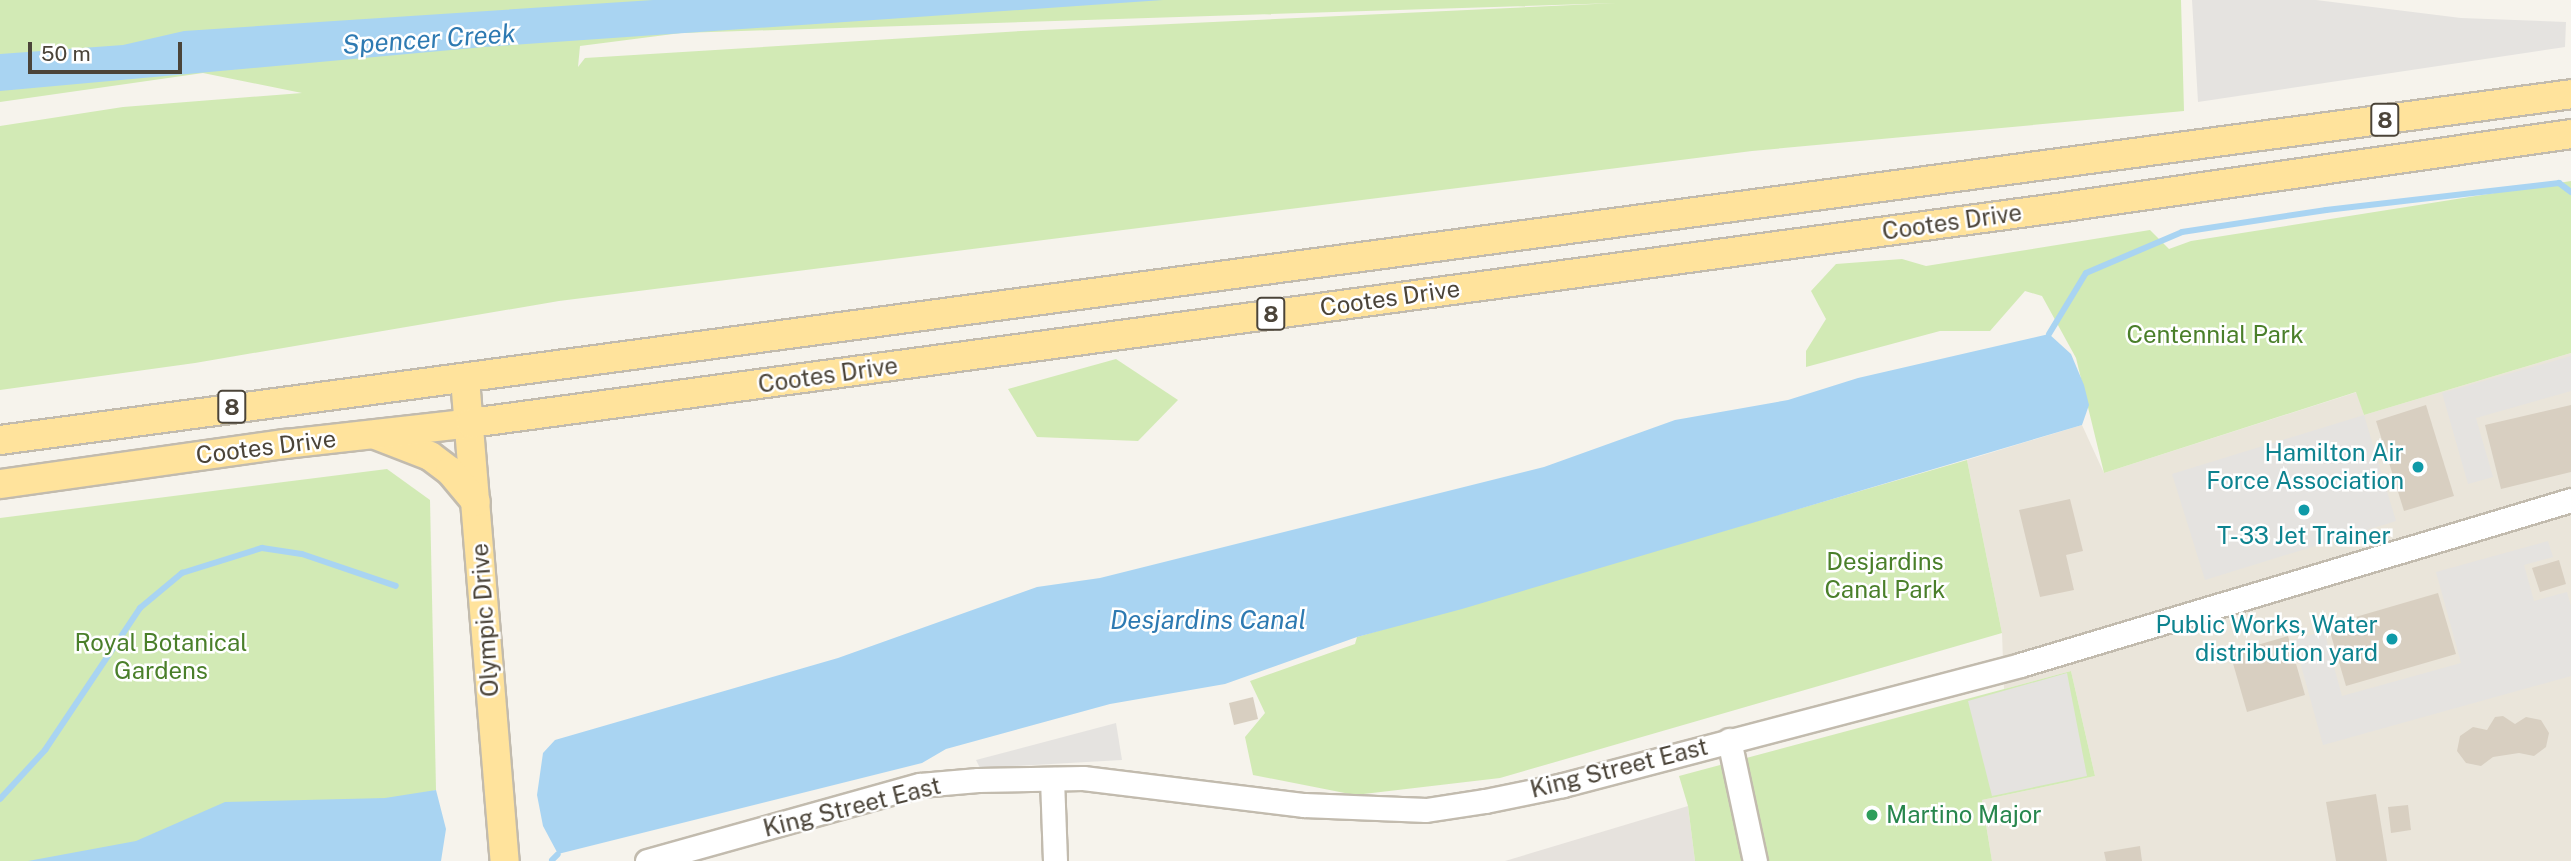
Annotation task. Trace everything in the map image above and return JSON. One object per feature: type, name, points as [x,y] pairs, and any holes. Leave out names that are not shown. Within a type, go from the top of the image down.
[{"type":"main road","name":"Cootes Drive","points":[[0,440],[2571,94]]},
{"type":"main road","name":"Cootes Drive","points":[[0,484],[471,423],[2043,210],[2571,134]]},
{"type":"main road","name":"Olympic Drive","points":[[465,379],[471,423],[505,861]]},
{"type":"main road","points":[[372,434],[430,456],[450,471],[476,502]]},
{"type":"street","name":"King Street East","points":[[647,861],[920,785],[1009,778],[1096,779],[1304,806],[1426,810],[1563,785],[2020,665],[2571,500]]},
{"type":"street","points":[[1729,740],[1755,861]]},
{"type":"street","points":[[1052,779],[1055,861]]},
{"type":"shaded area","points":[[2192,0],[2316,0],[2461,18],[2566,22],[2565,47],[2198,102]]},
{"type":"shaded area","points":[[2571,353],[2571,861],[1992,861],[1982,800],[2095,776],[2071,671],[2004,689],[2002,633],[1967,460],[2082,425],[2104,473],[2357,392],[2364,415]]},
{"type":"shaded area","points":[[2571,356],[2571,391],[2476,418],[2493,477],[2468,484],[2442,393]]},
{"type":"shaded area","points":[[2364,415],[2396,521],[2205,580],[2172,474]]},
{"type":"shaded area","points":[[2548,541],[2553,557],[2524,565],[2534,601],[2567,592],[2571,606],[2571,676],[2323,745],[2294,640],[2324,631],[2342,696],[2461,663],[2436,572]]},
{"type":"shaded area","points":[[2067,673],[2087,776],[1992,796],[1968,701]]},
{"type":"shaded area","points":[[1116,723],[1122,760],[980,768],[976,760]]},
{"type":"shaded area","points":[[1688,806],[1695,861],[1505,861]]},
{"type":"green space","points":[[0,0],[2181,0],[2184,111],[1752,151],[559,301],[195,363],[0,390],[0,126],[123,107],[302,93],[203,73],[0,102]],"holes":[[[1617,3],[1021,31],[585,58],[578,67],[580,46],[681,33]]]},
{"type":"green space","name":"Centennial Park","points":[[2571,181],[2571,353],[2364,415],[2356,392],[2104,473],[2076,358],[2042,296],[2025,291],[1990,331],[1940,331],[1806,367],[1806,351],[1826,319],[1811,291],[1836,264],[1902,259],[1926,266],[2150,230],[2169,249],[2191,241]]},
{"type":"green space","points":[[1116,359],[1178,400],[1138,441],[1037,437],[1008,389]]},
{"type":"green space","name":"Desjardins Canal Park","points":[[1967,460],[2002,633],[1500,778],[1355,795],[1253,775],[1245,737],[1265,713],[1250,681],[1355,644],[1357,637]]},
{"type":"green space","name":"Royal Botanical Gardens","points":[[387,469],[430,500],[436,790],[166,861],[0,861],[0,518]]},
{"type":"green space","points":[[2071,671],[2095,776],[1982,800],[1992,861],[1695,861],[1688,806],[1679,776]]},
{"type":"water","name":"Spencer Creek","points":[[653,0],[1163,0],[484,47],[0,91],[0,54],[123,45],[184,31]]},
{"type":"water","name":"Desjardins Canal","points":[[2049,334],[2071,354],[2084,385],[2089,405],[2082,425],[1462,609],[1357,637],[1225,684],[1110,704],[946,749],[922,763],[558,854],[543,826],[537,795],[543,753],[555,740],[838,658],[1037,587],[1100,578],[1544,467],[1675,420],[1788,400],[1858,378]]},
{"type":"water","points":[[436,790],[446,829],[441,861],[28,861],[136,841],[225,802],[385,798]]},
{"type":"building","name":"Hamilton Air Force Association","points":[[2426,405],[2454,496],[2404,511],[2376,421]]},
{"type":"building","points":[[2571,405],[2571,472],[2501,489],[2485,425]]},
{"type":"building","points":[[2070,499],[2083,551],[2066,555],[2074,590],[2040,597],[2019,510]]},
{"type":"building","points":[[2559,560],[2566,584],[2540,592],[2532,568]]},
{"type":"building","name":"Public Works, Water distribution yard","points":[[2438,593],[2456,654],[2346,686],[2328,625]]},
{"type":"building","points":[[2288,636],[2305,695],[2247,712],[2230,653]]},
{"type":"building","points":[[1253,697],[1258,719],[1234,725],[1229,703]]},
{"type":"building","points":[[2503,716],[2515,724],[2526,717],[2541,720],[2549,733],[2546,747],[2534,756],[2519,753],[2493,757],[2481,766],[2466,763],[2457,751],[2460,736],[2473,727],[2487,730],[2495,717]]},
{"type":"building","points":[[2376,794],[2387,861],[2336,861],[2326,802]]},
{"type":"building","points":[[2408,805],[2411,830],[2391,833],[2388,807]]},
{"type":"building","points":[[2140,846],[2142,861],[2106,861],[2104,852]]},
{"type":"waterway","points":[[2049,334],[2086,273],[2182,232],[2326,210],[2559,183],[2571,192]]},
{"type":"waterway","points":[[0,799],[45,750],[140,608],[182,573],[262,548],[302,554],[396,586]]},
{"type":"waterway","points":[[552,860],[558,854]]},
{"type":"place","name":"Hamilton Air Force Association","points":[[2418,467]]},
{"type":"place","name":"T-33 Jet Trainer","points":[[2304,510]]},
{"type":"place","name":"Public Works, Water distribution yard","points":[[2392,639]]},
{"type":"place","name":"Martino Major","points":[[1872,815]]}]
